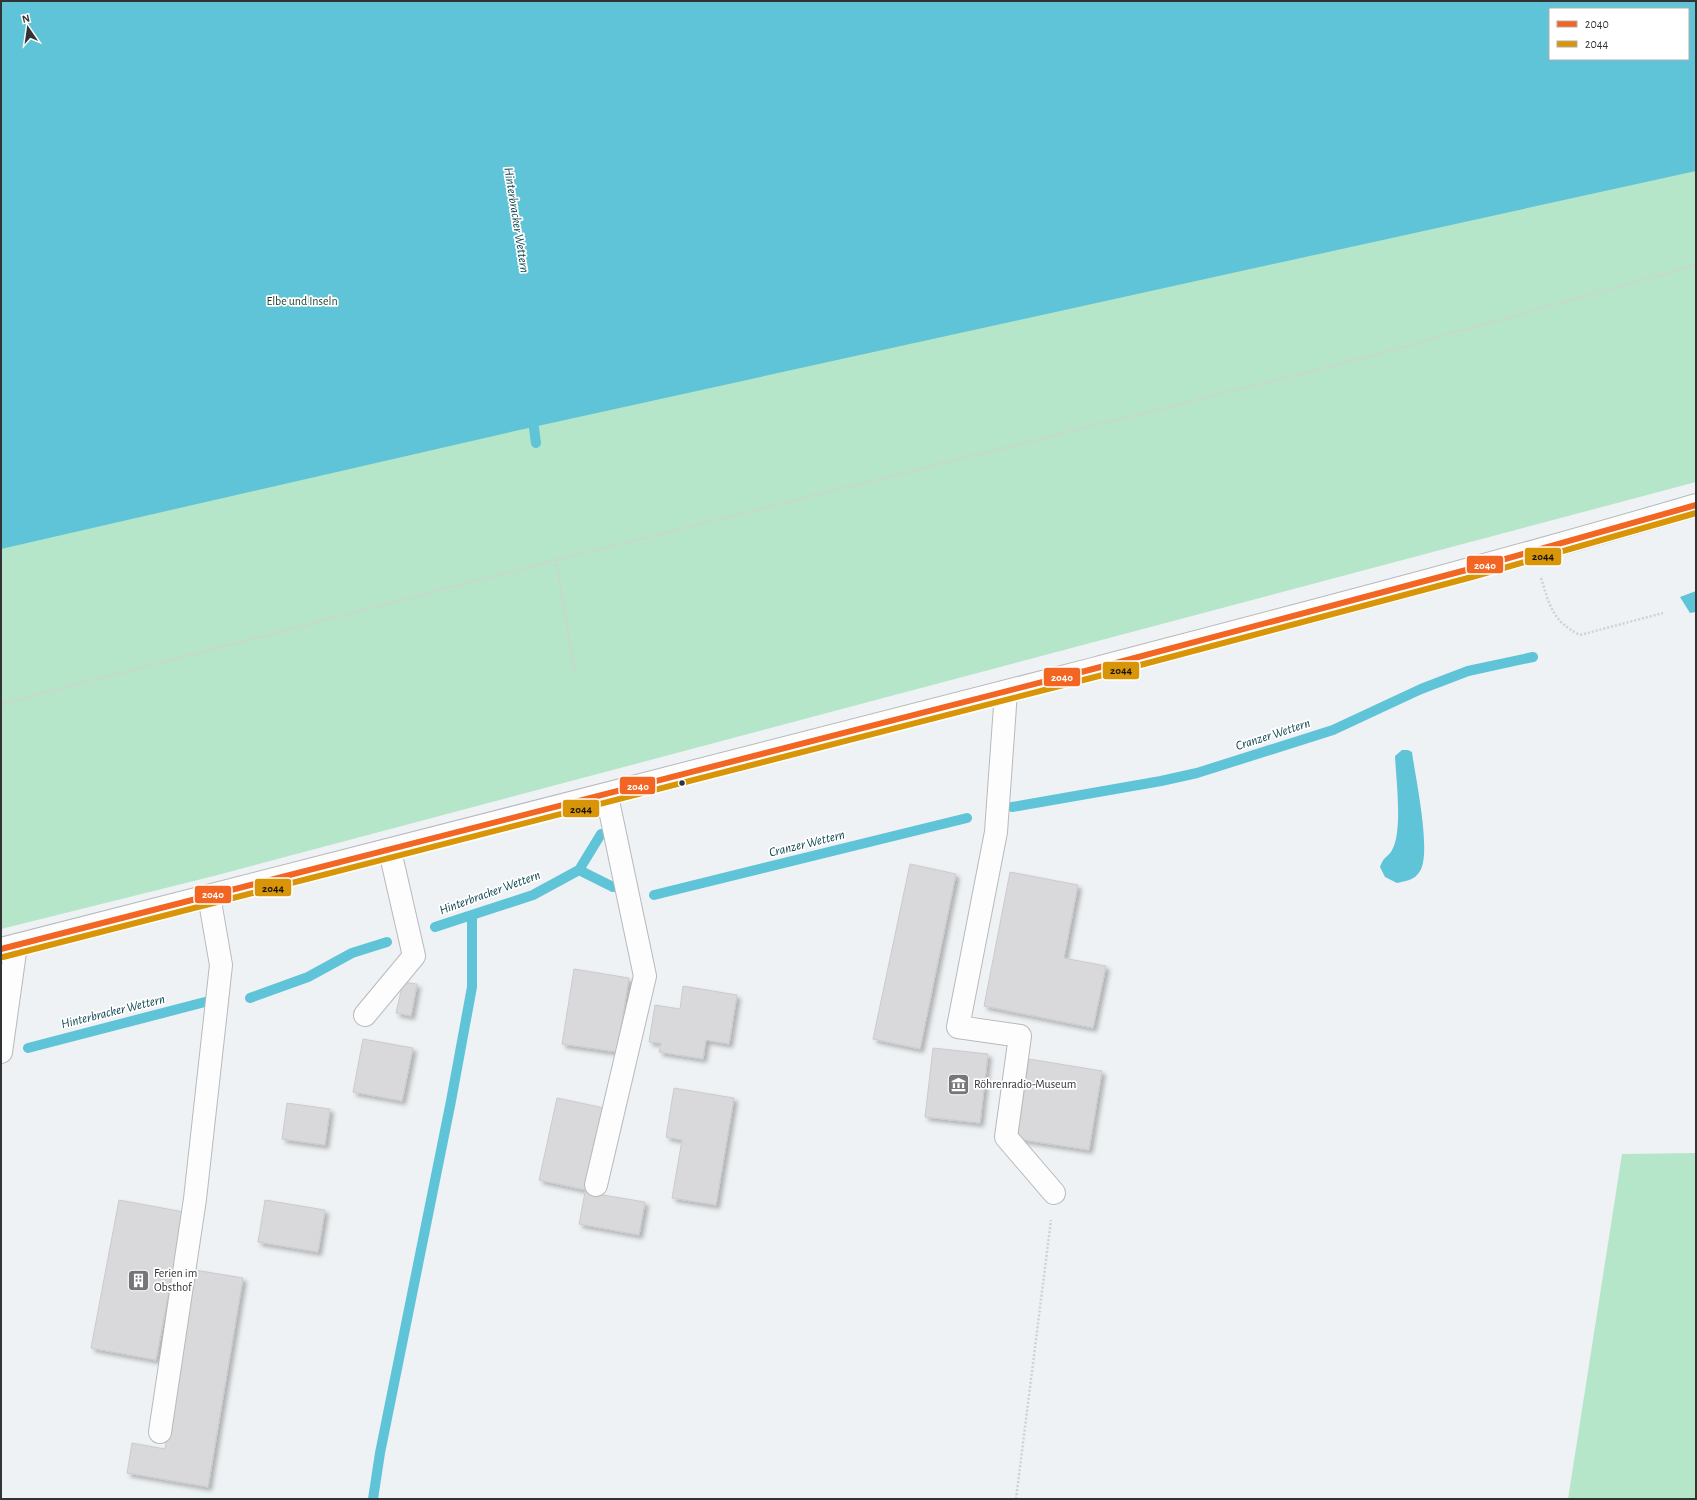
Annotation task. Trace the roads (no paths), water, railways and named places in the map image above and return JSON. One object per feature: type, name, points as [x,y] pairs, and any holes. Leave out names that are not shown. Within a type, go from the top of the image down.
[{"type":"street","points":[[1,1052],[8,947],[607,796],[1006,692],[1535,552],[1696,505]]},
{"type":"street","points":[[1006,692],[996,832],[958,1027],[1020,1036],[1006,1137],[1054,1193]]},
{"type":"street","points":[[596,1185],[645,976],[607,796]]},
{"type":"street","points":[[365,1014],[414,956],[390,851]]},
{"type":"street","points":[[160,1432],[195,1199],[221,964],[209,896]]},
{"type":"water","name":"Elbe und Inseln","points":[[1,1],[1696,1],[1696,171],[515,431],[1,549]]},
{"type":"water","points":[[1696,591],[1696,612],[1690,613],[1680,597]]},
{"type":"water","points":[[1402,750],[1412,752],[1422,813],[1424,848],[1423,861],[1418,874],[1410,880],[1397,883],[1385,877],[1380,867],[1383,860],[1392,850],[1397,831],[1398,804],[1395,756]]},
{"type":"waterway","name":"Hinterbracker Wettern","points":[[532,413],[536,443]]},
{"type":"waterway","name":"Cranzer Wettern","points":[[1012,807],[1161,781],[1197,773],[1333,730],[1421,689],[1468,671],[1533,657]]},
{"type":"waterway","name":"Cranzer Wettern","points":[[654,895],[967,818]]},
{"type":"waterway","name":"Hinterbracker Wettern","points":[[435,927],[533,895],[579,870],[601,834]]},
{"type":"waterway","name":"Cranzer Wettern","points":[[579,870],[613,887]]},
{"type":"waterway","points":[[373,1499],[380,1453],[451,1101],[472,987],[472,915]]},
{"type":"waterway","name":"Hinterbracker Wettern","points":[[250,998],[308,977],[352,953],[387,942]]},
{"type":"waterway","name":"Hinterbracker Wettern","points":[[28,1048],[205,1002]]},
{"type":"place","name":"Röhrenradio-Museum","points":[[959,1084]]},
{"type":"place","name":"Ferien im Obsthof","points":[[138,1280]]}]
